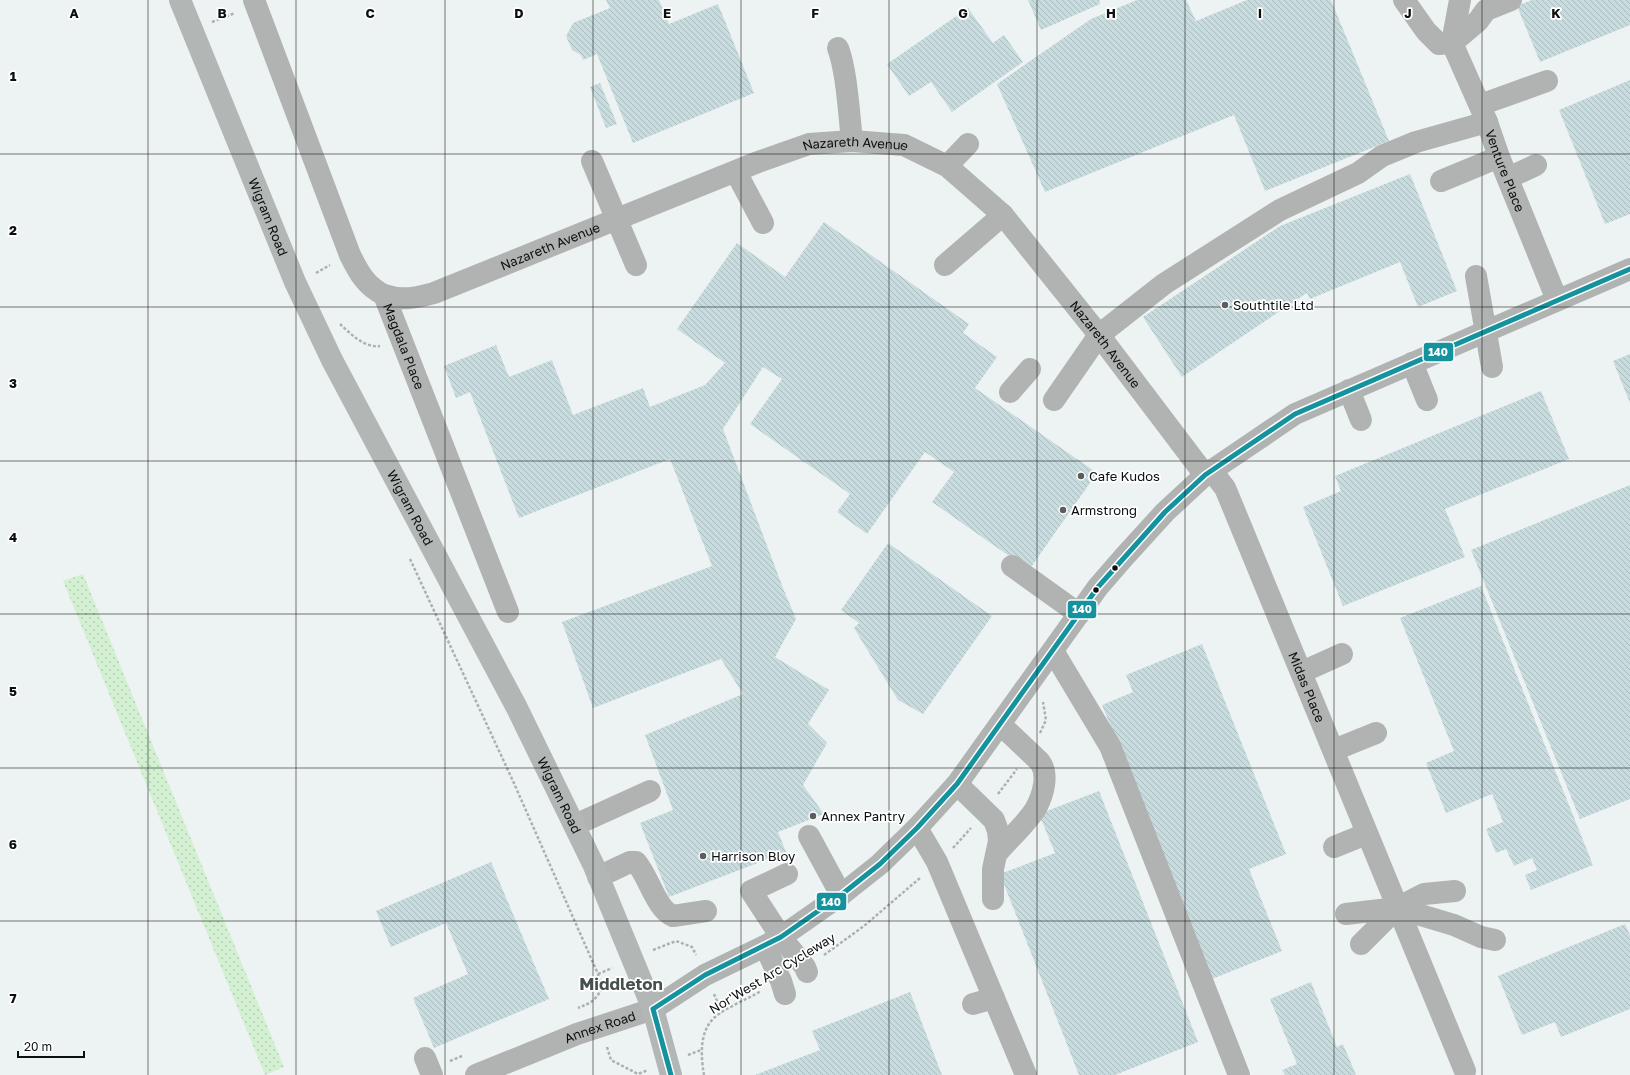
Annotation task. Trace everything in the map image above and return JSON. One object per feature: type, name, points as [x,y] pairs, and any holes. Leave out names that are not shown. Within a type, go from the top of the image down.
[{"type":"main road","name":"Wigram Road","points":[[180,0],[296,282],[332,360],[483,642],[546,764],[575,825],[653,1008],[671,1075]]},
{"type":"street","points":[[1404,0],[1426,31],[1439,44],[1452,43],[1478,21],[1486,10],[1511,0]]},
{"type":"street","points":[[1452,43],[1460,0]]},
{"type":"street","name":"Magdala Place","points":[[246,6],[350,255],[361,276],[369,286],[384,295],[508,612]]},
{"type":"street","name":"Venture Place","points":[[1452,43],[1484,114],[1557,300]]},
{"type":"street","points":[[838,48],[841,55],[852,141]]},
{"type":"street","points":[[1054,400],[1099,335],[1164,284],[1280,210],[1358,173],[1382,156],[1484,114],[1547,81]]},
{"type":"street","name":"Nazareth Avenue","points":[[384,295],[396,299],[407,299],[434,293],[809,144],[852,141],[904,145],[947,166],[1003,215],[1208,472]]},
{"type":"street","points":[[947,166],[968,144]]},
{"type":"street","points":[[1440,181],[1500,157]]},
{"type":"street","points":[[592,161],[636,265]]},
{"type":"street","points":[[1508,178],[1536,165]]},
{"type":"street","points":[[736,172],[762,223]]},
{"type":"street","points":[[946,265],[1003,215]]},
{"type":"street","name":"Annex Road","points":[[476,1075],[578,1034],[653,1008],[705,975],[773,941],[841,895],[880,864],[917,828],[957,784],[1079,614],[1124,557],[1165,512],[1208,472],[1294,414],[1630,268]]},
{"type":"street","points":[[1476,276],[1492,367]]},
{"type":"street","points":[[1412,363],[1427,400]]},
{"type":"street","points":[[1010,392],[1030,369]]},
{"type":"street","points":[[1349,390],[1361,420]]},
{"type":"street","name":"Midas Place","points":[[1208,472],[1226,488],[1334,750],[1366,834],[1465,1071]]},
{"type":"street","points":[[1012,566],[1079,614]]},
{"type":"street","points":[[1053,651],[1110,746],[1238,1075]]},
{"type":"street","points":[[1302,672],[1342,654]]},
{"type":"street","points":[[997,853],[1036,809],[1046,781],[1043,766],[1000,724]]},
{"type":"street","points":[[1334,750],[1376,733]]},
{"type":"street","points":[[957,784],[994,820],[998,831],[999,841],[993,869],[993,899]]},
{"type":"street","points":[[575,825],[650,791]]},
{"type":"street","points":[[917,828],[938,862],[1026,1075]]},
{"type":"street","points":[[1334,847],[1366,834]]},
{"type":"street","points":[[809,836],[841,895]]},
{"type":"street","points":[[598,877],[630,862],[636,862],[642,869],[656,897],[665,911],[669,914],[673,916],[706,911]]},
{"type":"street","points":[[783,987],[773,941],[751,891],[787,874]]},
{"type":"street","points":[[1361,944],[1397,908],[1424,894],[1455,891]]},
{"type":"street","points":[[1346,914],[1397,908],[1454,925],[1481,937],[1495,940]]},
{"type":"street","points":[[773,941],[806,969]]},
{"type":"street","points":[[973,1004],[994,998]]},
{"type":"path","points":[[211,22],[246,6]]},
{"type":"path","name":"Nor'West Arc Cycleway","points":[[806,969],[864,926],[938,862],[953,847],[984,811],[1029,751],[1043,729],[1046,720],[1043,703]]},
{"type":"path","points":[[676,941],[692,946]]},
{"type":"path","points":[[593,1002],[601,990],[598,974]]},
{"type":"path","name":"Nor'West Arc Cycleway","points":[[704,1075],[701,1050],[702,1042],[712,1019],[783,987]]},
{"type":"path","points":[[611,1060],[638,1074]]},
{"type":"green space","points":[[83,574],[284,1067],[265,1075],[63,581]]},
{"type":"building","points":[[606,0],[659,0],[669,24],[718,4],[754,93],[633,143],[597,54],[583,60],[581,55],[572,50],[566,36],[573,23],[610,8]]},
{"type":"building","points":[[1028,0],[1099,0],[1100,4],[1041,30]]},
{"type":"building","points":[[1137,0],[1186,0],[1196,21],[1247,0],[1331,0],[1389,141],[1265,191],[1234,115],[1045,192],[997,84],[1091,19]]},
{"type":"building","points":[[1532,0],[1630,0],[1630,25],[1540,62],[1517,6]]},
{"type":"building","points":[[968,8],[993,43],[1004,35],[1023,62],[952,112],[931,82],[909,96],[887,64]]},
{"type":"building","points":[[1630,80],[1630,214],[1605,224],[1559,110]]},
{"type":"building","points":[[600,83],[617,124],[606,128],[590,87]]},
{"type":"building","points":[[1410,174],[1457,291],[1418,307],[1400,262],[1310,299],[1307,293],[1182,377],[1143,317],[1280,226]]},
{"type":"building","points":[[824,222],[969,324],[963,333],[997,357],[975,388],[1097,473],[1029,570],[932,502],[954,472],[925,452],[867,534],[837,512],[850,494],[750,424],[782,379],[763,367],[723,429],[796,619],[775,657],[829,690],[808,724],[827,743],[803,785],[824,814],[778,832],[786,852],[669,897],[640,823],[673,810],[645,735],[743,694],[721,659],[593,708],[562,622],[712,566],[670,459],[519,518],[470,392],[456,398],[444,366],[496,345],[509,377],[552,360],[573,415],[643,388],[650,407],[705,385],[725,363],[677,329],[737,243],[785,277]]},
{"type":"building","points":[[1630,354],[1630,403],[1613,361]]},
{"type":"building","points":[[1541,391],[1569,459],[1445,509],[1465,557],[1343,606],[1303,507],[1341,491],[1335,476]]},
{"type":"building","points":[[1630,485],[1630,799],[1580,819],[1471,550]]},
{"type":"building","points":[[888,543],[992,616],[923,714],[898,700],[854,628],[859,623],[841,610]]},
{"type":"building","points":[[1481,586],[1593,865],[1531,890],[1525,875],[1537,870],[1532,858],[1514,866],[1506,849],[1496,853],[1486,829],[1503,822],[1492,794],[1446,813],[1426,763],[1454,751],[1400,618]]},
{"type":"building","points":[[1202,644],[1286,854],[1249,869],[1282,951],[1212,979],[1102,705],[1133,692],[1126,675]]},
{"type":"building","points":[[1099,791],[1198,1042],[1115,1075],[1079,1075],[1000,874],[1055,853],[1039,814]]},
{"type":"building","points":[[491,862],[549,999],[434,1048],[413,998],[468,974],[446,923],[391,947],[376,911]]},
{"type":"building","points":[[1625,924],[1630,935],[1630,1009],[1561,1037],[1555,1022],[1522,1035],[1498,976]]},
{"type":"building","points":[[1311,982],[1337,1047],[1343,1044],[1356,1075],[1285,1075],[1282,1070],[1297,1064],[1270,999]]},
{"type":"building","points":[[910,992],[942,1075],[755,1075],[820,1050],[812,1031]]},
{"type":"transit line","name":"140","points":[[653,1009],[705,975],[781,937],[841,895],[880,864],[917,828],[957,784],[1098,587],[1165,512],[1205,475],[1295,414],[1630,269]]},
{"type":"transit line","name":"140","points":[[653,1009],[671,1075]]},
{"type":"place","name":"Southtile Ltd","points":[[1225,305]]},
{"type":"place","name":"Cafe Kudos","points":[[1081,476]]},
{"type":"place","name":"Armstrong","points":[[1063,510]]},
{"type":"place","name":"Annex Pantry","points":[[813,816]]},
{"type":"place","name":"Harrison Bloy","points":[[703,856]]},
{"type":"district","name":"Middleton","points":[[621,983]]}]
